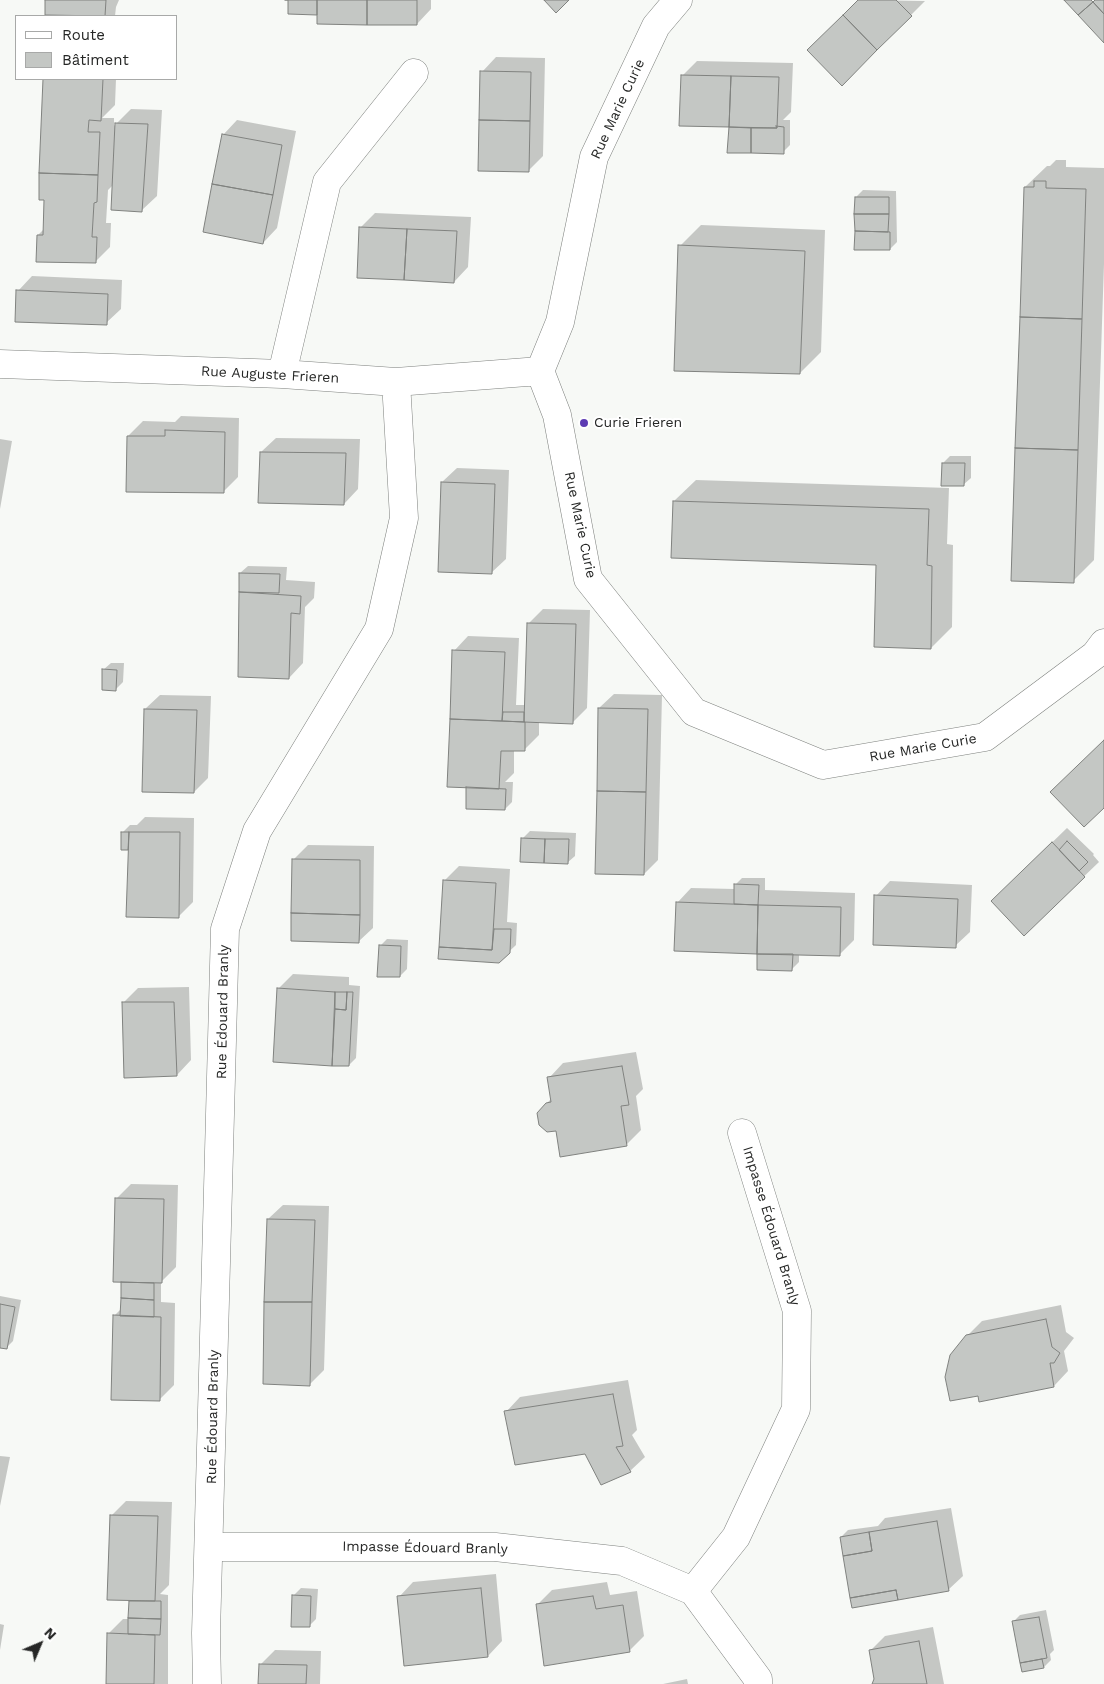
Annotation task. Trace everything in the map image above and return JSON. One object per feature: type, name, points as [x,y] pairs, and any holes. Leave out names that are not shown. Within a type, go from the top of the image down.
[{"type":"street","name":"Rue Marie Curie","points":[[678,0],[656,26],[594,157],[560,322],[540,371],[557,415],[588,579],[694,712],[823,765],[985,737],[1095,655],[1104,643]]},
{"type":"street","points":[[282,374],[327,182],[414,73]]},
{"type":"street","name":"Rue Auguste Frieren","points":[[0,364],[282,374],[396,382],[540,371]]},
{"type":"street","name":"Rue Édouard Branly","points":[[207,1684],[206,1632],[226,929],[257,831],[379,628],[404,518],[396,382]]},
{"type":"street","name":"Impasse Édouard Branly","points":[[209,1547],[495,1547],[622,1561],[693,1591],[736,1537],[796,1409],[797,1311],[742,1133]]},
{"type":"street","points":[[693,1591],[758,1679],[758,1684]]},
{"type":"building","points":[[45,0],[106,0],[105,15],[45,15]]},
{"type":"building","points":[[288,0],[317,0],[317,15],[288,14]]},
{"type":"building","points":[[317,0],[367,0],[367,25],[317,24]]},
{"type":"building","points":[[367,0],[417,0],[417,25],[367,25]]},
{"type":"building","points":[[544,0],[569,0],[556,13]]},
{"type":"building","points":[[858,0],[896,0],[912,16],[877,50],[843,15]]},
{"type":"building","points":[[1064,0],[1091,0],[1093,2],[1078,15]]},
{"type":"building","points":[[1095,0],[1104,0],[1104,14],[1093,2]]},
{"type":"building","points":[[1093,2],[1104,14],[1104,43],[1078,15]]},
{"type":"building","points":[[843,15],[877,50],[842,86],[807,50]]},
{"type":"building","points":[[480,71],[531,72],[530,121],[479,120]]},
{"type":"building","points":[[681,75],[731,76],[729,127],[679,126]]},
{"type":"building","points":[[731,76],[779,77],[777,128],[729,127]]},
{"type":"building","points":[[43,80],[103,80],[101,121],[89,120],[88,132],[100,132],[98,175],[39,173]]},
{"type":"building","points":[[479,120],[530,121],[529,172],[478,171]]},
{"type":"building","points":[[115,123],[148,124],[142,212],[111,210]]},
{"type":"building","points":[[776,126],[784,127],[784,154],[751,153],[751,128],[777,128]]},
{"type":"building","points":[[729,127],[751,128],[751,153],[727,153]]},
{"type":"building","points":[[222,134],[282,145],[273,195],[212,184]]},
{"type":"building","points":[[39,173],[98,175],[97,202],[94,203],[92,237],[97,237],[96,263],[36,262],[37,235],[43,235],[44,200],[39,200]]},
{"type":"building","points":[[1034,181],[1046,181],[1046,188],[1086,189],[1082,319],[1020,317],[1024,187],[1034,187]]},
{"type":"building","points":[[212,184],[273,195],[263,244],[203,232]]},
{"type":"building","points":[[855,197],[889,197],[889,214],[854,214]]},
{"type":"building","points":[[854,214],[889,214],[888,232],[855,231]]},
{"type":"building","points":[[359,227],[407,229],[404,280],[357,278]]},
{"type":"building","points":[[407,229],[457,231],[454,283],[404,280]]},
{"type":"building","points":[[855,231],[890,232],[890,250],[854,250]]},
{"type":"building","points":[[678,245],[805,251],[800,374],[674,371]]},
{"type":"building","points":[[16,290],[108,294],[107,325],[15,322]]},
{"type":"building","points":[[1020,317],[1082,319],[1078,450],[1015,448]]},
{"type":"building","points":[[165,430],[225,432],[224,493],[126,492],[127,436],[165,436]]},
{"type":"building","points":[[1015,448],[1078,450],[1074,583],[1011,581]]},
{"type":"building","points":[[260,452],[346,453],[344,505],[258,503]]},
{"type":"building","points":[[942,463],[965,463],[964,486],[941,486]]},
{"type":"building","points":[[441,482],[495,484],[492,574],[438,572]]},
{"type":"building","points":[[673,501],[929,509],[927,565],[932,566],[931,649],[874,647],[876,565],[671,558]]},
{"type":"building","points":[[239,573],[280,574],[279,593],[239,592]]},
{"type":"building","points":[[239,592],[301,596],[300,614],[291,613],[289,679],[238,677]]},
{"type":"building","points":[[527,623],[576,624],[573,724],[524,722]]},
{"type":"building","points":[[452,650],[505,652],[502,721],[450,719]]},
{"type":"building","points":[[102,669],[117,670],[116,691],[102,690]]},
{"type":"building","points":[[598,708],[648,709],[646,792],[597,791]]},
{"type":"building","points":[[144,709],[197,710],[194,793],[142,792]]},
{"type":"building","points":[[503,712],[524,712],[524,722],[502,721]]},
{"type":"building","points":[[450,719],[525,722],[525,751],[501,751],[499,789],[447,787]]},
{"type":"building","points":[[1104,740],[1104,808],[1084,827],[1050,792]]},
{"type":"building","points":[[466,787],[506,789],[505,810],[466,809]]},
{"type":"building","points":[[597,791],[646,792],[644,875],[595,874]]},
{"type":"building","points":[[121,832],[129,832],[128,850],[121,850]]},
{"type":"building","points":[[129,832],[180,832],[179,918],[126,917]]},
{"type":"building","points":[[521,838],[545,839],[544,863],[520,862]]},
{"type":"building","points":[[545,839],[569,839],[568,864],[544,863]]},
{"type":"building","points":[[1067,841],[1088,862],[1079,871],[1059,850]]},
{"type":"building","points":[[1052,842],[1085,877],[1024,936],[991,901]]},
{"type":"building","points":[[292,859],[360,860],[360,915],[291,913]]},
{"type":"building","points":[[443,880],[496,883],[492,950],[439,947]]},
{"type":"building","points":[[734,884],[759,885],[758,905],[734,904]]},
{"type":"building","points":[[874,895],[958,899],[956,948],[873,945]]},
{"type":"building","points":[[676,902],[758,905],[757,954],[674,951]]},
{"type":"building","points":[[758,905],[841,907],[840,956],[757,954]]},
{"type":"building","points":[[291,913],[360,915],[359,943],[291,941]]},
{"type":"building","points":[[494,929],[511,929],[510,953],[499,963],[438,959],[439,947],[492,950]]},
{"type":"building","points":[[379,945],[401,946],[400,977],[377,977]]},
{"type":"building","points":[[757,954],[793,954],[792,971],[757,970]]},
{"type":"building","points":[[277,988],[335,992],[332,1066],[273,1062]]},
{"type":"building","points":[[335,992],[347,992],[346,1010],[335,1009]]},
{"type":"building","points":[[347,992],[353,992],[349,1066],[332,1066],[335,1009],[346,1010]]},
{"type":"building","points":[[122,1002],[174,1002],[177,1076],[124,1078]]},
{"type":"building","points":[[622,1066],[629,1105],[621,1106],[627,1146],[560,1157],[556,1131],[547,1132],[539,1125],[537,1113],[546,1103],[551,1102],[547,1077]]},
{"type":"building","points":[[115,1198],[164,1199],[162,1283],[113,1282]]},
{"type":"building","points":[[267,1219],[315,1220],[312,1302],[264,1302]]},
{"type":"building","points":[[121,1282],[154,1283],[154,1300],[121,1298]]},
{"type":"building","points":[[121,1298],[154,1300],[154,1317],[120,1316]]},
{"type":"building","points":[[264,1302],[312,1302],[310,1386],[263,1384]]},
{"type":"building","points":[[0,1304],[15,1307],[7,1349],[0,1348]]},
{"type":"building","points":[[113,1315],[161,1317],[160,1401],[111,1400]]},
{"type":"building","points":[[1046,1319],[1052,1347],[1060,1353],[1054,1363],[1050,1363],[1054,1387],[979,1402],[978,1396],[950,1401],[945,1377],[950,1355],[966,1335]]},
{"type":"building","points":[[613,1394],[623,1446],[616,1447],[631,1472],[601,1485],[585,1454],[515,1465],[504,1411]]},
{"type":"building","points":[[110,1515],[158,1516],[155,1601],[107,1600]]},
{"type":"building","points":[[937,1521],[949,1591],[898,1600],[896,1590],[850,1598],[843,1556],[872,1551],[869,1532]]},
{"type":"building","points":[[869,1532],[872,1551],[843,1556],[840,1537]]},
{"type":"building","points":[[481,1588],[488,1657],[404,1666],[397,1596]]},
{"type":"building","points":[[896,1590],[898,1600],[852,1608],[850,1598]]},
{"type":"building","points":[[292,1595],[311,1596],[310,1627],[291,1627]]},
{"type":"building","points":[[593,1596],[596,1609],[623,1605],[630,1652],[544,1666],[536,1604]]},
{"type":"building","points":[[129,1601],[161,1601],[161,1619],[128,1618]]},
{"type":"building","points":[[1039,1617],[1047,1658],[1020,1663],[1012,1621]]},
{"type":"building","points":[[128,1618],[161,1619],[160,1635],[128,1634]]},
{"type":"building","points":[[107,1633],[155,1635],[154,1684],[106,1684]]},
{"type":"building","points":[[919,1641],[927,1684],[872,1684],[874,1679],[869,1650]]},
{"type":"building","points":[[1042,1659],[1044,1668],[1022,1672],[1020,1663]]},
{"type":"building","points":[[259,1664],[307,1665],[306,1684],[258,1684]]},
{"type":"place","name":"Curie Frieren","points":[[584,423]]}]
